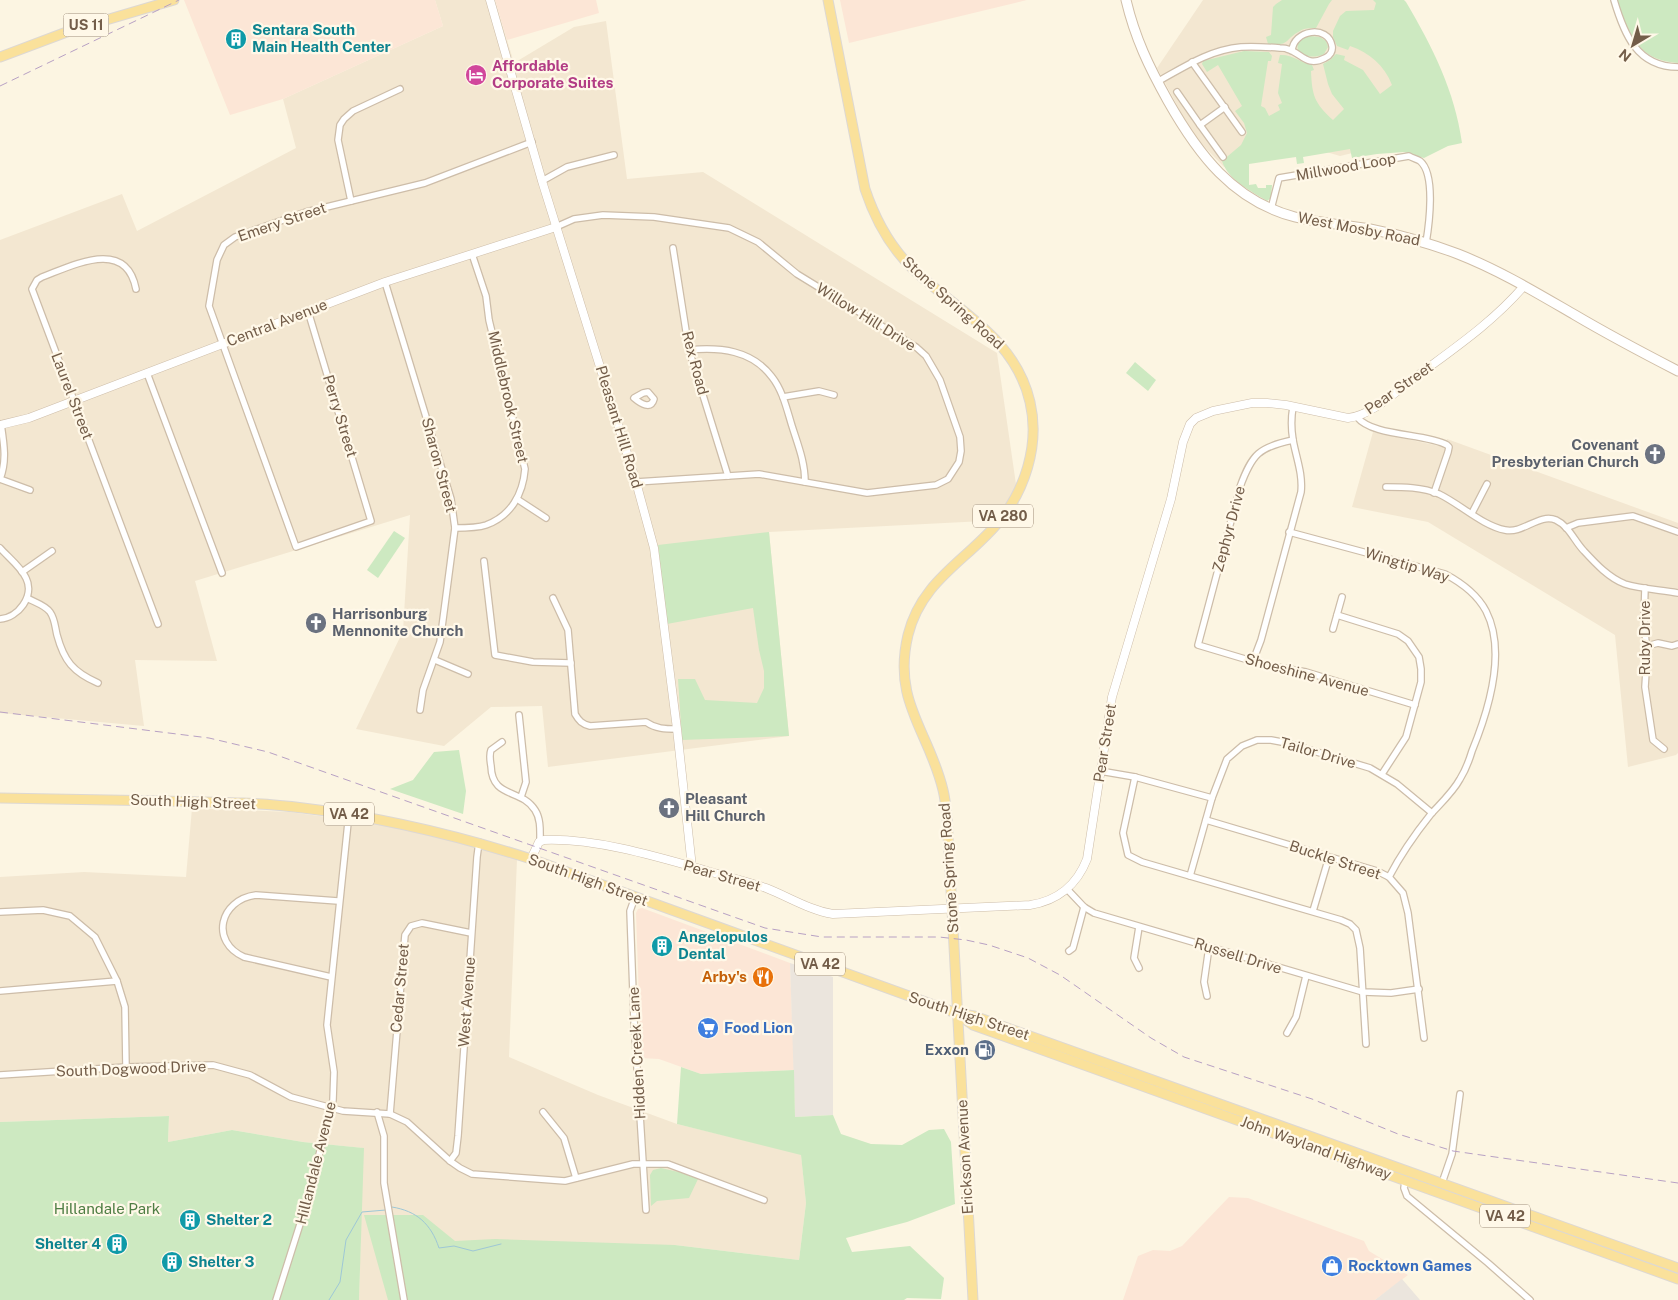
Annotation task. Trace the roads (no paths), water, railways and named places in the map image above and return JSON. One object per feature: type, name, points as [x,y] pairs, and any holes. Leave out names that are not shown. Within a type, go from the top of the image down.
[{"type":"main road","name":"US 11","points":[[0,57],[72,30],[174,0]]},
{"type":"main road","name":"Stone Spring Road","points":[[828,0],[865,189],[882,229],[890,242],[913,269],[983,327],[1005,350],[1020,373],[1030,402],[1033,429],[1032,447],[1028,467],[1014,502],[996,526],[946,571],[927,593],[913,619],[908,635],[905,656],[904,679],[911,710],[943,789],[947,816],[956,1013]]},
{"type":"main road","name":"West Mosby Road","points":[[1126,0],[1139,45],[1157,82],[1189,137],[1208,161],[1238,190],[1271,209],[1300,218],[1372,230],[1426,243],[1480,264],[1524,286],[1600,330],[1678,371]]},
{"type":"main road","name":"South High Street","points":[[0,798],[229,802],[300,807],[422,827],[479,842],[531,859],[956,1013],[974,1016],[1152,1080]]},
{"type":"main road","name":"John Wayland Highway","points":[[956,1013],[973,1025],[1678,1279]]},
{"type":"main road","name":"Erickson Avenue","points":[[956,1013],[973,1300]]},
{"type":"main road","name":"John Wayland Highway","points":[[1152,1080],[1678,1268]]},
{"type":"street","name":"Pleasant Hill Road","points":[[490,0],[542,181],[636,482],[654,548],[692,867]]},
{"type":"street","points":[[1614,0],[1625,30],[1636,50],[1656,64],[1678,67]]},
{"type":"street","points":[[1157,82],[1214,52],[1242,47],[1287,48],[1302,58],[1317,61],[1329,56],[1332,46],[1325,35],[1309,32],[1301,34],[1296,38],[1292,51]]},
{"type":"street","points":[[1192,62],[1242,132]]},
{"type":"street","points":[[351,201],[338,140],[340,125],[344,118],[353,111],[400,89]]},
{"type":"street","points":[[1177,92],[1223,157]]},
{"type":"street","points":[[1200,125],[1224,107]]},
{"type":"street","name":"Emery Street","points":[[296,547],[209,306],[217,260],[224,245],[235,237],[306,212],[425,183],[532,142]]},
{"type":"street","points":[[542,181],[567,167],[614,155]]},
{"type":"street","name":"Millwood Loop","points":[[1271,209],[1279,178],[1409,156],[1421,162],[1427,175],[1431,208],[1426,243]]},
{"type":"street","name":"Willow Hill Drive","points":[[556,227],[574,219],[603,215],[654,217],[729,228],[758,242],[797,274],[926,356],[940,380],[960,437],[961,451],[959,462],[948,479],[936,485],[867,493],[759,474],[636,482]]},
{"type":"street","name":"Central Avenue","points":[[0,424],[29,418],[385,282],[556,227]]},
{"type":"street","name":"Rex Road","points":[[673,248],[689,350],[728,476]]},
{"type":"street","name":"Middlebrook Street","points":[[455,528],[486,525],[509,510],[517,500],[524,478],[525,463],[489,320],[486,296],[472,254]]},
{"type":"street","name":"Laurel Street","points":[[136,289],[134,278],[129,271],[116,262],[105,258],[86,261],[42,277],[33,285],[34,295],[158,624]]},
{"type":"street","name":"Sharon Street","points":[[385,282],[451,500],[455,528],[440,642],[423,690],[420,710]]},
{"type":"street","name":"Pear Street","points":[[540,842],[553,840],[580,842],[624,850],[765,888],[810,908],[833,914],[1042,903],[1053,899],[1068,889],[1080,874],[1087,859],[1112,697],[1171,499],[1183,442],[1190,424],[1196,418],[1213,411],[1252,403],[1293,407],[1348,418],[1357,417],[1377,405],[1478,331],[1503,309],[1524,286]]},
{"type":"street","name":"Perry Street","points":[[296,547],[371,521],[308,311]]},
{"type":"street","points":[[689,350],[711,348],[737,352],[756,362],[773,377],[783,397],[805,466],[805,482]]},
{"type":"street","points":[[147,373],[222,573]]},
{"type":"street","points":[[783,397],[819,391],[834,395]]},
{"type":"street","points":[[1254,661],[1301,492],[1302,480],[1291,422],[1293,407]]},
{"type":"street","points":[[1357,417],[1366,424],[1381,429],[1447,444],[1449,447],[1448,452],[1434,492]]},
{"type":"street","points":[[0,424],[5,455],[4,469],[0,479],[30,490]]},
{"type":"street","name":"Zephyr Drive","points":[[1198,646],[1240,487],[1248,467],[1259,452],[1275,444],[1293,440]]},
{"type":"street","points":[[1472,513],[1487,484]]},
{"type":"street","points":[[1386,487],[1421,489],[1434,492],[1496,528],[1510,531],[1522,529],[1548,519],[1556,520],[1566,528],[1578,523],[1633,516],[1678,532]]},
{"type":"street","points":[[517,500],[546,518]]},
{"type":"street","name":"Ruby Drive","points":[[1566,528],[1582,550],[1612,577],[1626,584],[1646,588],[1644,620],[1647,646],[1645,687],[1653,740],[1664,749]]},
{"type":"street","name":"Wingtip Way","points":[[1290,532],[1445,574],[1470,590],[1487,612],[1494,641],[1492,693],[1488,709],[1460,780],[1432,813],[1400,856],[1389,877]]},
{"type":"street","points":[[0,548],[22,572],[28,585],[27,598],[16,614],[0,619]]},
{"type":"street","points":[[22,572],[52,552]]},
{"type":"street","points":[[484,560],[495,655],[533,662],[571,663]]},
{"type":"street","points":[[1646,588],[1678,593]]},
{"type":"street","points":[[1333,629],[1342,597]]},
{"type":"street","points":[[27,598],[44,607],[52,614],[62,650],[72,667],[78,673],[98,684]]},
{"type":"street","points":[[553,598],[567,626],[575,714],[578,720],[584,725],[646,722],[653,727],[677,729]]},
{"type":"street","points":[[1337,615],[1398,634],[1408,641],[1419,656],[1422,682],[1406,737],[1382,774]]},
{"type":"street","points":[[1647,646],[1658,643],[1672,646],[1678,644]]},
{"type":"street","name":"Shoeshine Avenue","points":[[1198,646],[1306,672],[1415,705]]},
{"type":"street","points":[[435,660],[468,674]]},
{"type":"street","points":[[519,715],[526,782],[521,797]]},
{"type":"street","name":"Tailor Drive","points":[[1190,876],[1212,798],[1227,759],[1242,746],[1257,740],[1287,743],[1370,768],[1396,784],[1432,813]]},
{"type":"street","points":[[502,742],[491,750],[491,774],[495,782],[503,790],[521,797],[536,811],[540,842],[531,859]]},
{"type":"street","points":[[1100,771],[1135,776],[1212,798]]},
{"type":"street","points":[[1135,776],[1123,834],[1128,856],[1142,862],[1312,911],[1350,924],[1356,930],[1360,948],[1366,1044]]},
{"type":"street","name":"Hillandale Avenue","points":[[276,1300],[307,1202],[333,1100],[334,1072],[327,1025],[348,814]]},
{"type":"street","name":"Buckle Street","points":[[1206,820],[1377,871],[1389,877],[1403,893],[1408,914],[1424,1038]]},
{"type":"street","name":"West Avenue","points":[[450,1161],[456,1153],[458,1136],[479,842]]},
{"type":"street","points":[[1312,911],[1329,857]]},
{"type":"street","name":"Russell Drive","points":[[1068,889],[1084,907],[1094,913],[1306,976],[1363,992],[1391,992],[1418,989]]},
{"type":"street","points":[[331,977],[237,954],[227,943],[223,931],[223,922],[230,907],[238,900],[256,895],[338,901]]},
{"type":"street","name":"Hidden Creek Lane","points":[[635,897],[630,911],[634,1020],[646,1210]]},
{"type":"street","points":[[1069,951],[1073,948],[1084,907]]},
{"type":"street","points":[[0,912],[43,910],[70,916],[95,937],[117,981],[125,1007],[126,1067]]},
{"type":"street","name":"Cedar Street","points":[[390,1114],[405,935],[411,926],[422,923],[471,934]]},
{"type":"street","points":[[1138,968],[1134,958],[1139,926]]},
{"type":"street","points":[[1207,996],[1204,982],[1209,947]]},
{"type":"street","points":[[1287,1033],[1296,1017],[1306,976]]},
{"type":"street","points":[[0,991],[117,981]]},
{"type":"street","name":"South Dogwood Drive","points":[[0,1075],[126,1067],[213,1065],[250,1075],[290,1096],[330,1108],[356,1113],[377,1112],[390,1114],[407,1122],[450,1161],[472,1174],[555,1181],[644,1163],[674,1165],[764,1200]]},
{"type":"street","points":[[1442,1183],[1452,1154],[1460,1094]]},
{"type":"street","points":[[377,1112],[384,1136],[384,1184],[404,1300]]},
{"type":"street","points":[[543,1112],[564,1138],[576,1178]]},
{"type":"street","points":[[1406,1181],[1404,1188],[1407,1196],[1530,1300]]},
{"type":"waterway","points":[[392,1207],[416,1215],[422,1220],[432,1232],[439,1248],[454,1246],[473,1251],[501,1244]]},
{"type":"waterway","points":[[329,1300],[340,1282],[346,1240],[362,1212],[386,1210]]},
{"type":"railway","points":[[0,86],[179,0]]},
{"type":"railway","points":[[0,712],[209,738],[268,752],[765,928],[822,937],[939,937],[989,945],[1028,958],[1060,975],[1151,1038],[1184,1057],[1312,1099],[1398,1134],[1453,1151],[1678,1183]]},
{"type":"place","name":"Sentara South Main Health Center","points":[[236,39]]},
{"type":"place","name":"Affordable Corporate Suites","points":[[476,75]]},
{"type":"place","name":"Covenant Presbyterian Church","points":[[1655,454]]},
{"type":"place","name":"Harrisonburg Mennonite Church","points":[[316,623]]},
{"type":"place","name":"Pleasant Hill Church","points":[[669,808]]},
{"type":"place","name":"Angelopulos Dental","points":[[662,946]]},
{"type":"place","name":"Arby's","points":[[763,977]]},
{"type":"place","name":"Food Lion","points":[[708,1028]]},
{"type":"place","name":"Exxon","points":[[985,1050]]},
{"type":"place","name":"Shelter 2","points":[[190,1220]]},
{"type":"place","name":"Shelter 4","points":[[117,1244]]},
{"type":"place","name":"Shelter 3","points":[[172,1262]]},
{"type":"place","name":"Rocktown Games","points":[[1332,1266]]},
{"type":"park label","name":"Hillandale Park","points":[[107,1209]]}]
